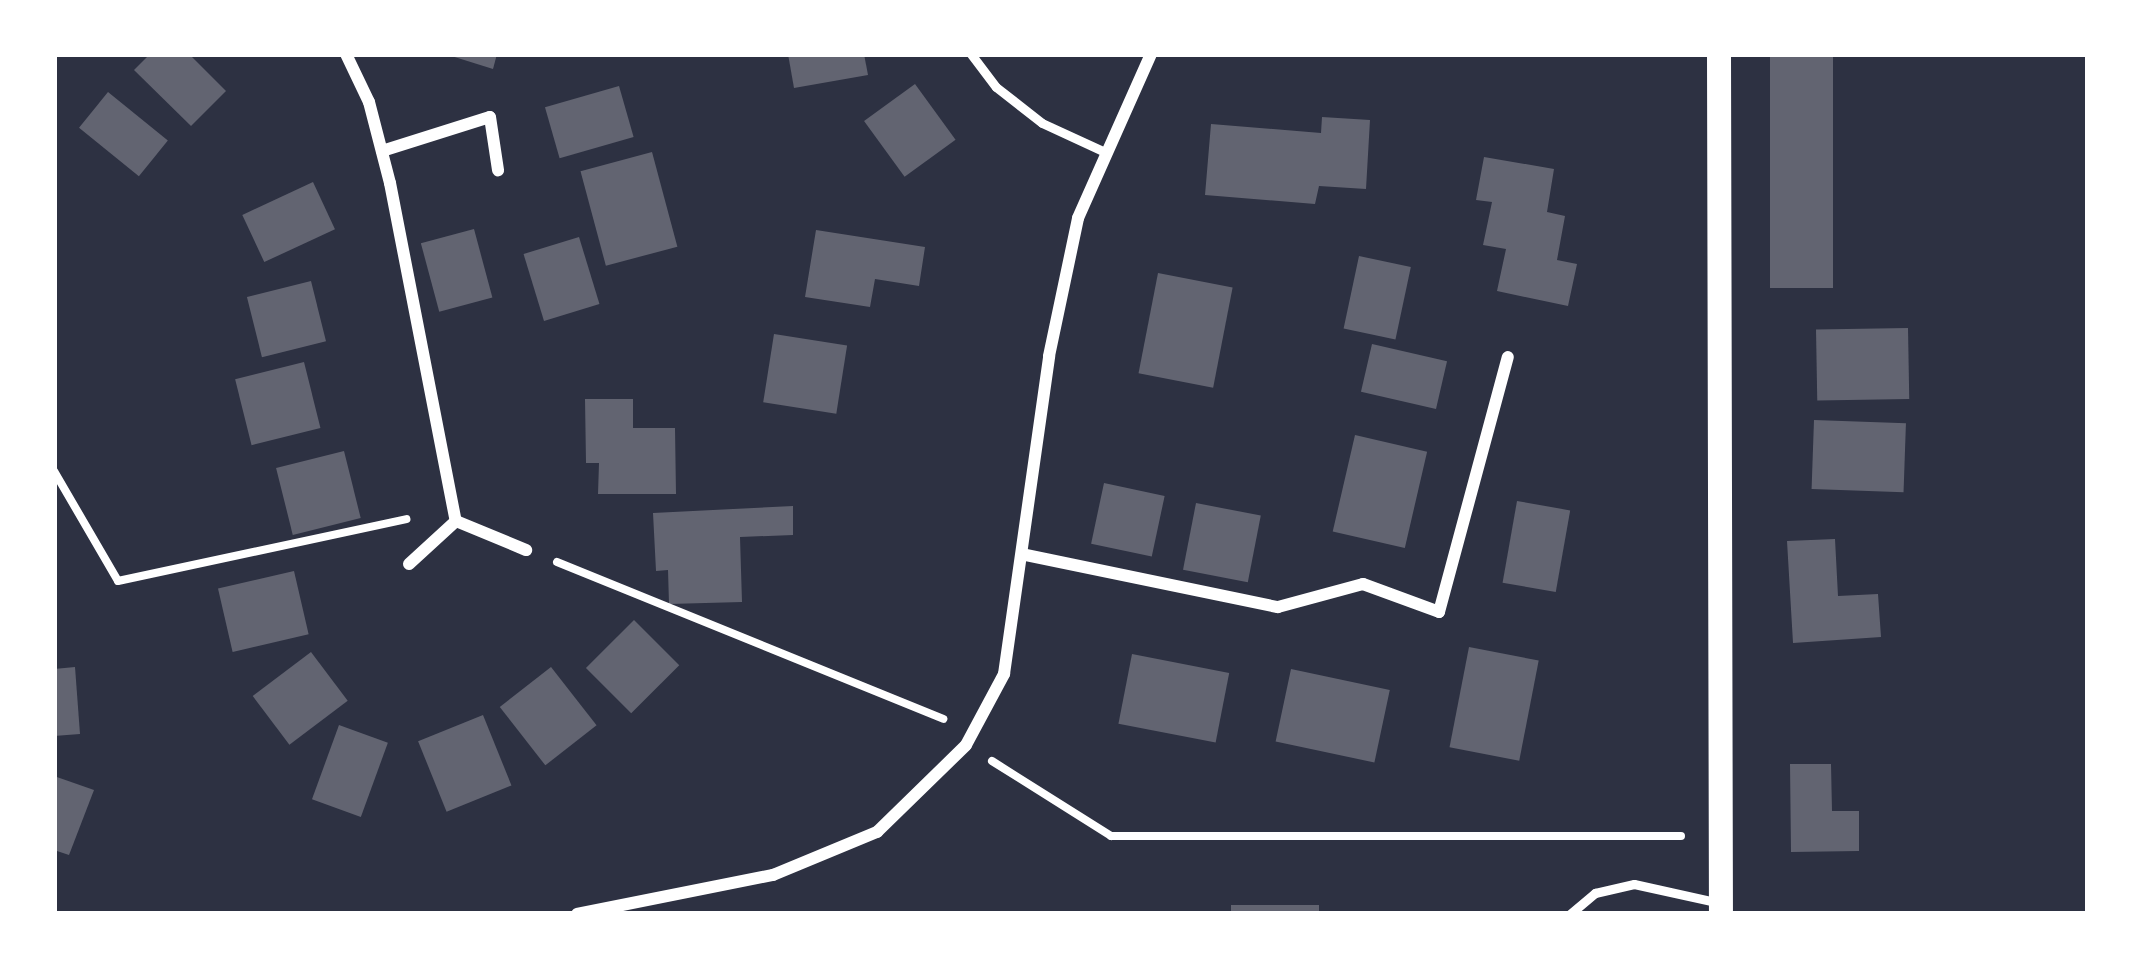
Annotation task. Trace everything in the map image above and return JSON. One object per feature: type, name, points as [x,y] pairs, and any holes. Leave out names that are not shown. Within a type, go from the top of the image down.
[{"type":"main road","points":[[1719,54],[1721,909]]},
{"type":"street","points":[[346,54],[382,151],[456,521]]},
{"type":"street","points":[[577,914],[772,875],[877,832],[969,738],[1004,674],[1026,556],[1049,356],[1078,218],[1151,54]]},
{"type":"street","points":[[382,151],[490,117],[498,170]]},
{"type":"street","points":[[1026,556],[1278,607],[1363,584],[1439,612],[1508,357]]},
{"type":"street","points":[[456,521],[526,550]]},
{"type":"street","points":[[409,564],[456,521]]},
{"type":"lane","points":[[971,54],[995,87],[1042,123],[1105,152]]},
{"type":"lane","points":[[1572,913],[1594,893],[1634,884],[1721,909]]},
{"type":"path","points":[[54,471],[118,581],[418,517],[456,521]]},
{"type":"path","points":[[526,550],[969,738],[1111,836],[1719,836]]},
{"type":"building","points":[[150,54],[189,54],[226,91],[191,126],[134,70]]},
{"type":"building","points":[[445,54],[497,54],[493,69]]},
{"type":"building","points":[[788,54],[864,54],[868,75],[794,88]]},
{"type":"building","points":[[1770,54],[1833,54],[1833,288],[1770,288]]},
{"type":"building","points":[[915,84],[956,140],[905,177],[864,121]]},
{"type":"building","points":[[619,86],[634,137],[560,158],[545,107]]},
{"type":"building","points":[[108,92],[168,140],[139,176],[79,128]]},
{"type":"building","points":[[1322,117],[1370,120],[1366,189],[1319,186],[1315,204],[1205,195],[1211,124],[1321,133]]},
{"type":"building","points":[[652,152],[677,247],[606,266],[581,171]]},
{"type":"building","points":[[1484,157],[1554,169],[1547,212],[1565,216],[1557,260],[1577,264],[1568,306],[1497,291],[1506,249],[1483,245],[1492,202],[1476,200]]},
{"type":"building","points":[[313,182],[335,229],[264,262],[242,215]]},
{"type":"building","points":[[474,229],[492,298],[439,312],[421,243]]},
{"type":"building","points":[[816,230],[925,247],[919,286],[875,279],[870,307],[805,297]]},
{"type":"building","points":[[579,237],[599,304],[544,321],[524,254]]},
{"type":"building","points":[[1359,256],[1411,267],[1395,339],[1344,328]]},
{"type":"building","points":[[1158,273],[1233,288],[1213,388],[1139,373]]},
{"type":"building","points":[[311,281],[326,341],[262,357],[247,297]]},
{"type":"building","points":[[1908,328],[1909,399],[1817,401],[1816,330]]},
{"type":"building","points":[[774,334],[847,346],[836,414],[763,402]]},
{"type":"building","points":[[1372,344],[1447,361],[1436,409],[1361,392]]},
{"type":"building","points":[[304,362],[320,428],[252,445],[235,379]]},
{"type":"building","points":[[585,399],[633,399],[633,428],[675,428],[676,494],[598,494],[599,463],[586,463]]},
{"type":"building","points":[[1814,420],[1906,423],[1904,492],[1812,489]]},
{"type":"building","points":[[1355,435],[1427,452],[1405,548],[1333,531]]},
{"type":"building","points":[[344,451],[361,518],[293,535],[276,468]]},
{"type":"building","points":[[1104,483],[1165,496],[1152,557],[1091,544]]},
{"type":"building","points":[[1517,501],[1570,510],[1556,592],[1503,583]]},
{"type":"building","points":[[1196,503],[1261,516],[1248,582],[1183,570]]},
{"type":"building","points":[[793,506],[793,535],[740,537],[742,602],[669,604],[668,570],[656,571],[653,513]]},
{"type":"building","points":[[1835,539],[1838,596],[1878,594],[1881,637],[1793,643],[1787,541]]},
{"type":"building","points":[[294,571],[309,634],[233,652],[218,589]]},
{"type":"building","points":[[634,620],[679,665],[631,713],[586,668]]},
{"type":"building","points":[[1469,647],[1539,661],[1519,761],[1450,747]]},
{"type":"building","points":[[311,652],[348,701],[289,745],[253,696]]},
{"type":"building","points":[[1132,654],[1229,673],[1216,743],[1118,724]]},
{"type":"building","points":[[75,667],[80,734],[54,736],[54,669]]},
{"type":"building","points":[[551,667],[597,725],[545,765],[500,707]]},
{"type":"building","points":[[1291,669],[1390,690],[1374,762],[1276,741]]},
{"type":"building","points":[[483,715],[511,785],[447,812],[418,741]]},
{"type":"building","points":[[339,725],[388,743],[361,817],[312,799]]},
{"type":"building","points":[[1790,764],[1831,764],[1832,811],[1859,811],[1859,851],[1791,852]]},
{"type":"building","points":[[54,776],[94,790],[69,855],[54,850]]},
{"type":"building","points":[[1231,905],[1319,905],[1319,914],[1231,914]]}]
